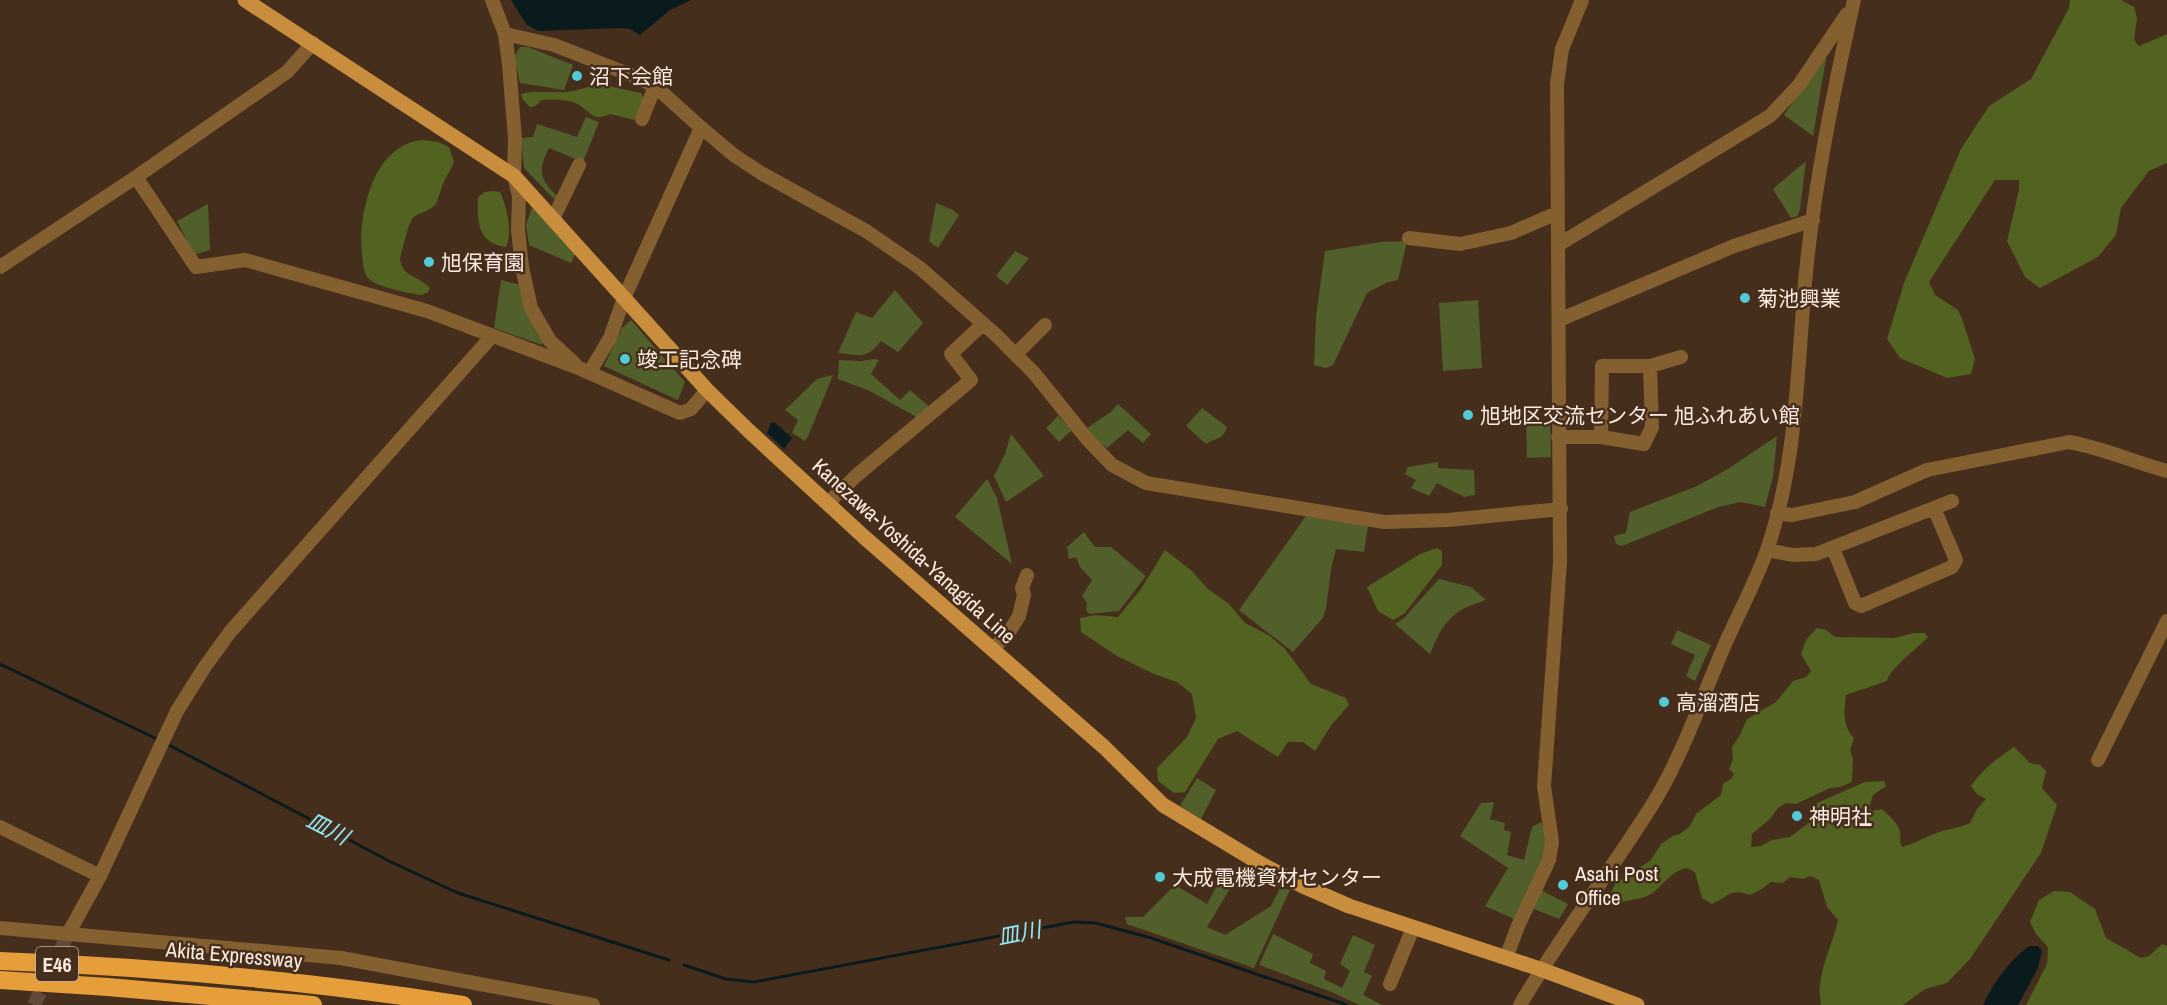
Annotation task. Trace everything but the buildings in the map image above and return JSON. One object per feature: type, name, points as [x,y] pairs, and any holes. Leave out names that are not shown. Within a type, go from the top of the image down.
[{"type":"highway","name":"Akita Expressway","points":[[0,961],[251,979],[372,991],[463,1005]]},
{"type":"highway","name":"Akita Expressway","points":[[0,980],[251,998],[313,1005]]},
{"type":"highway","points":[[0,986],[29,981]]},
{"type":"main road","name":"Kanezawa-Yoshida-Yanagida Line","points":[[245,0],[514,176],[707,390],[828,503],[1104,747],[1163,805],[1252,859],[1303,886],[1349,906],[1540,969],[1637,1005]]},
{"type":"street","points":[[492,0],[505,34],[515,139],[514,176],[519,196],[518,230],[522,267],[531,308],[550,341],[585,371]]},
{"type":"street","points":[[1506,958],[1518,926],[1549,860],[1552,842],[1544,786],[1553,680],[1561,509],[1558,436],[1557,84],[1562,49],[1582,0]]},
{"type":"street","points":[[1558,244],[1770,116],[1799,85],[1855,1]]},
{"type":"street","points":[[1520,1005],[1540,969],[1603,882],[1656,799],[1680,751],[1767,550],[1790,456],[1806,272],[1813,220],[1824,146],[1855,1]]},
{"type":"street","points":[[505,34],[554,45],[655,86],[735,156],[761,173],[846,219],[920,268],[1016,354],[1112,465],[1146,483],[1384,522],[1448,520],[1561,509]]},
{"type":"street","points":[[0,267],[136,177],[287,72],[313,43]]},
{"type":"street","points":[[642,119],[655,86]]},
{"type":"street","points":[[585,371],[610,338],[624,298],[701,128]]},
{"type":"street","points":[[553,219],[579,165]]},
{"type":"street","points":[[136,177],[196,267],[245,260],[427,311],[585,371],[680,413],[692,409],[707,390]]},
{"type":"street","points":[[1409,238],[1460,244],[1510,233],[1557,213]]},
{"type":"street","points":[[1559,320],[1734,246],[1813,220]]},
{"type":"street","points":[[828,503],[857,475],[971,380],[951,354],[983,324]]},
{"type":"street","points":[[1016,354],[1045,325]]},
{"type":"street","points":[[68,934],[100,876],[177,711],[204,668],[230,632],[492,336]]},
{"type":"street","points":[[1601,437],[1602,366],[1650,366],[1681,357]]},
{"type":"street","points":[[1558,436],[1601,437],[1644,444],[1652,426],[1650,366]]},
{"type":"street","points":[[1777,513],[1792,515],[1855,502],[1927,470],[2068,442],[2091,446],[2167,471]]},
{"type":"street","points":[[1767,550],[1792,555],[1816,554],[1952,501]]},
{"type":"street","points":[[1833,548],[1855,603],[1861,606],[1953,567],[1956,561],[1934,508]]},
{"type":"street","points":[[993,649],[1010,632],[1019,616],[1024,596],[1022,588],[1027,575]]},
{"type":"street","points":[[2098,760],[2167,621]]},
{"type":"street","points":[[0,826],[100,876]]},
{"type":"street","points":[[0,928],[341,958],[593,1005]]},
{"type":"street","points":[[1390,984],[1413,928]]},
{"type":"green space","points":[[2070,0],[2121,0],[2134,7],[2137,18],[2134,40],[2139,46],[2167,34],[2167,163],[2149,171],[2121,208],[2116,235],[2098,257],[2040,288],[2025,277],[2007,241],[2019,190],[2019,180],[1995,180],[1929,282],[1935,295],[1958,310],[1975,359],[1971,374],[1947,378],[1900,358],[1887,339],[1904,283],[1961,149],[1989,106],[2031,79],[2069,8]]},
{"type":"green space","points":[[520,47],[528,47],[573,65],[564,90],[520,83],[514,57]]},
{"type":"green space","points":[[1827,53],[1813,136],[1784,115]]},
{"type":"green space","points":[[599,84],[641,93],[644,99],[639,116],[634,120],[610,114],[598,117],[590,114],[578,104],[561,100],[542,100],[530,107],[522,99],[521,94],[570,91]]},
{"type":"green space","points":[[586,117],[599,122],[583,162],[549,148],[545,156],[542,175],[547,185],[558,197],[555,200],[524,168],[521,138],[533,137],[537,124],[577,137]]},
{"type":"green space","points":[[423,140],[438,142],[449,147],[454,162],[436,204],[413,217],[400,258],[407,273],[430,288],[422,295],[388,288],[370,280],[364,268],[361,238],[366,201],[381,167],[392,154],[406,144]]},
{"type":"green space","points":[[1806,161],[1800,209],[1798,216],[1791,218],[1773,189]]},
{"type":"green space","points":[[485,192],[500,192],[507,212],[509,234],[506,247],[489,241],[484,236],[479,222],[478,197]]},
{"type":"green space","points":[[936,203],[959,215],[938,248],[929,241]]},
{"type":"green space","points":[[208,204],[210,250],[194,255],[177,221]]},
{"type":"green space","points":[[532,207],[575,254],[571,263],[529,245],[526,225]]},
{"type":"green space","points":[[1407,241],[1398,280],[1386,283],[1367,293],[1333,365],[1326,368],[1314,365],[1316,317],[1325,251],[1381,242]]},
{"type":"green space","points":[[1015,251],[1029,258],[1007,285],[996,276]]},
{"type":"green space","points":[[501,280],[520,285],[544,343],[542,345],[494,328]]},
{"type":"green space","points":[[895,290],[923,323],[898,352],[881,341],[867,354],[838,353],[856,312],[872,318]]},
{"type":"green space","points":[[1478,300],[1482,368],[1443,371],[1439,303]]},
{"type":"green space","points":[[631,320],[685,382],[678,400],[604,366],[622,328]]},
{"type":"green space","points":[[839,360],[879,360],[871,374],[900,400],[910,390],[931,408],[918,418],[870,391],[838,379]]},
{"type":"green space","points":[[833,375],[805,441],[792,433],[798,420],[785,410],[817,379]]},
{"type":"green space","points":[[1118,404],[1151,434],[1143,443],[1128,430],[1107,448],[1097,441],[1087,428],[1111,412]]},
{"type":"green space","points":[[1202,408],[1227,427],[1221,437],[1206,444],[1186,426]]},
{"type":"green space","points":[[1058,416],[1072,430],[1059,442],[1046,428]]},
{"type":"green space","points":[[1550,421],[1551,457],[1527,458],[1526,422]]},
{"type":"green space","points":[[1011,434],[1044,476],[1006,502],[994,476],[1005,454]]},
{"type":"green space","points":[[1777,436],[1773,477],[1765,507],[1741,502],[1718,507],[1622,546],[1616,544],[1614,536],[1626,533],[1630,512],[1697,486],[1728,469]]},
{"type":"green space","points":[[1438,462],[1438,468],[1474,470],[1475,495],[1464,497],[1437,483],[1429,496],[1411,488],[1416,480],[1405,474],[1408,467]]},
{"type":"green space","points":[[987,479],[997,498],[1012,564],[955,517]]},
{"type":"green space","points":[[1306,516],[1368,526],[1364,552],[1336,549],[1326,609],[1322,619],[1293,652],[1239,610]]},
{"type":"green space","points":[[1084,532],[1095,547],[1111,547],[1146,576],[1119,611],[1089,614],[1086,610],[1087,603],[1082,596],[1092,580],[1080,567],[1076,557],[1069,559],[1067,547]]},
{"type":"green space","points":[[1437,548],[1442,551],[1442,565],[1405,613],[1393,620],[1378,611],[1367,587],[1420,554]]},
{"type":"green space","points":[[1165,550],[1192,571],[1208,589],[1229,604],[1245,623],[1270,636],[1285,649],[1311,684],[1346,698],[1349,705],[1332,724],[1315,751],[1303,742],[1288,742],[1278,757],[1237,731],[1218,739],[1185,792],[1174,793],[1158,781],[1157,768],[1187,737],[1196,718],[1192,694],[1177,682],[1154,674],[1117,656],[1081,632],[1080,618],[1095,615],[1118,617],[1141,589]]},
{"type":"green space","points":[[1439,579],[1471,587],[1486,600],[1465,608],[1450,619],[1439,633],[1430,654],[1395,624],[1404,618]]},
{"type":"green space","points":[[1817,628],[1826,630],[1835,637],[1894,638],[1924,633],[1928,637],[1898,665],[1887,681],[1846,695],[1844,712],[1846,723],[1854,738],[1850,750],[1853,759],[1852,782],[1830,788],[1796,804],[1786,803],[1778,808],[1770,819],[1752,834],[1751,847],[1790,837],[1810,822],[1817,803],[1865,782],[1884,781],[1886,786],[1873,795],[1869,808],[1872,811],[1882,809],[1895,823],[1899,829],[1902,847],[1970,823],[1977,809],[1986,799],[1977,794],[1971,786],[1996,760],[2014,747],[2030,763],[2040,765],[2046,771],[2042,788],[2057,805],[2041,853],[1970,959],[1947,983],[1925,989],[1903,1005],[1821,1005],[1822,972],[1838,920],[1827,907],[1819,880],[1810,876],[1803,879],[1790,877],[1783,883],[1771,882],[1750,895],[1738,892],[1712,904],[1702,898],[1695,872],[1687,868],[1676,872],[1645,897],[1623,902],[1611,893],[1615,884],[1651,860],[1661,844],[1690,826],[1696,814],[1721,795],[1723,784],[1734,774],[1729,769],[1733,759],[1732,747],[1747,719],[1776,702],[1793,681],[1806,677],[1811,671],[1801,654],[1806,640]]},
{"type":"green space","points":[[1677,630],[1711,645],[1695,681],[1686,676],[1695,655],[1671,644]]},
{"type":"green space","points":[[1197,778],[1216,790],[1201,819],[1180,806]]},
{"type":"green space","points":[[1494,802],[1490,819],[1505,823],[1504,830],[1511,832],[1507,855],[1524,860],[1532,827],[1541,822],[1546,835],[1545,849],[1538,870],[1514,919],[1485,906],[1508,868],[1460,836],[1481,803]]},
{"type":"green space","points":[[1226,869],[1240,872],[1207,927],[1225,935],[1271,906],[1280,888],[1290,890],[1254,968],[1127,924],[1125,917],[1143,917],[1175,885],[1207,904]]},
{"type":"green space","points":[[1541,890],[1568,904],[1559,919],[1531,908]]},
{"type":"green space","points":[[2054,891],[2070,892],[2095,909],[2106,938],[2141,958],[2149,956],[2162,944],[2167,946],[2167,1005],[2026,1005],[2047,964],[2048,947],[2036,934],[2030,922],[2039,900]]},
{"type":"green space","points":[[1273,934],[1313,954],[1310,963],[1326,971],[1324,979],[1342,988],[1350,971],[1340,964],[1353,935],[1375,945],[1364,972],[1372,976],[1363,995],[1382,1005],[1359,1005],[1334,993],[1259,965]]},
{"type":"shaded area","points":[[511,0],[691,0],[670,10],[640,35],[630,29],[620,28],[538,31],[526,24]]},
{"type":"shaded area","points":[[774,422],[792,438],[784,449],[767,433],[771,423]]},
{"type":"shaded area","points":[[2029,946],[2038,946],[2042,951],[2038,968],[2018,1005],[1983,1005],[2002,973]]},
{"type":"waterway","name":"皿川","points":[[0,664],[159,740]]},
{"type":"waterway","name":"皿川","points":[[165,743],[391,862],[458,893],[669,960]]},
{"type":"waterway","name":"皿川","points":[[684,965],[726,979],[754,982],[1074,922],[1096,923],[1151,938],[1347,1005]]},
{"type":"tunnel","points":[[34,1005],[68,934]]},
{"type":"place","name":"沼下会館","points":[[577,76]]},
{"type":"place","name":"旭保育園","points":[[429,262]]},
{"type":"place","name":"菊池興業","points":[[1745,298]]},
{"type":"place","name":"竣工記念碑","points":[[625,359]]},
{"type":"place","name":"旭地区交流センター 旭ふれあい館","points":[[1468,415]]},
{"type":"place","name":"高溜酒店","points":[[1664,702]]},
{"type":"place","name":"神明社","points":[[1797,816]]},
{"type":"place","name":"大成電機資材センター","points":[[1160,877]]},
{"type":"place","name":"Asahi Post Office","points":[[1563,885]]}]
